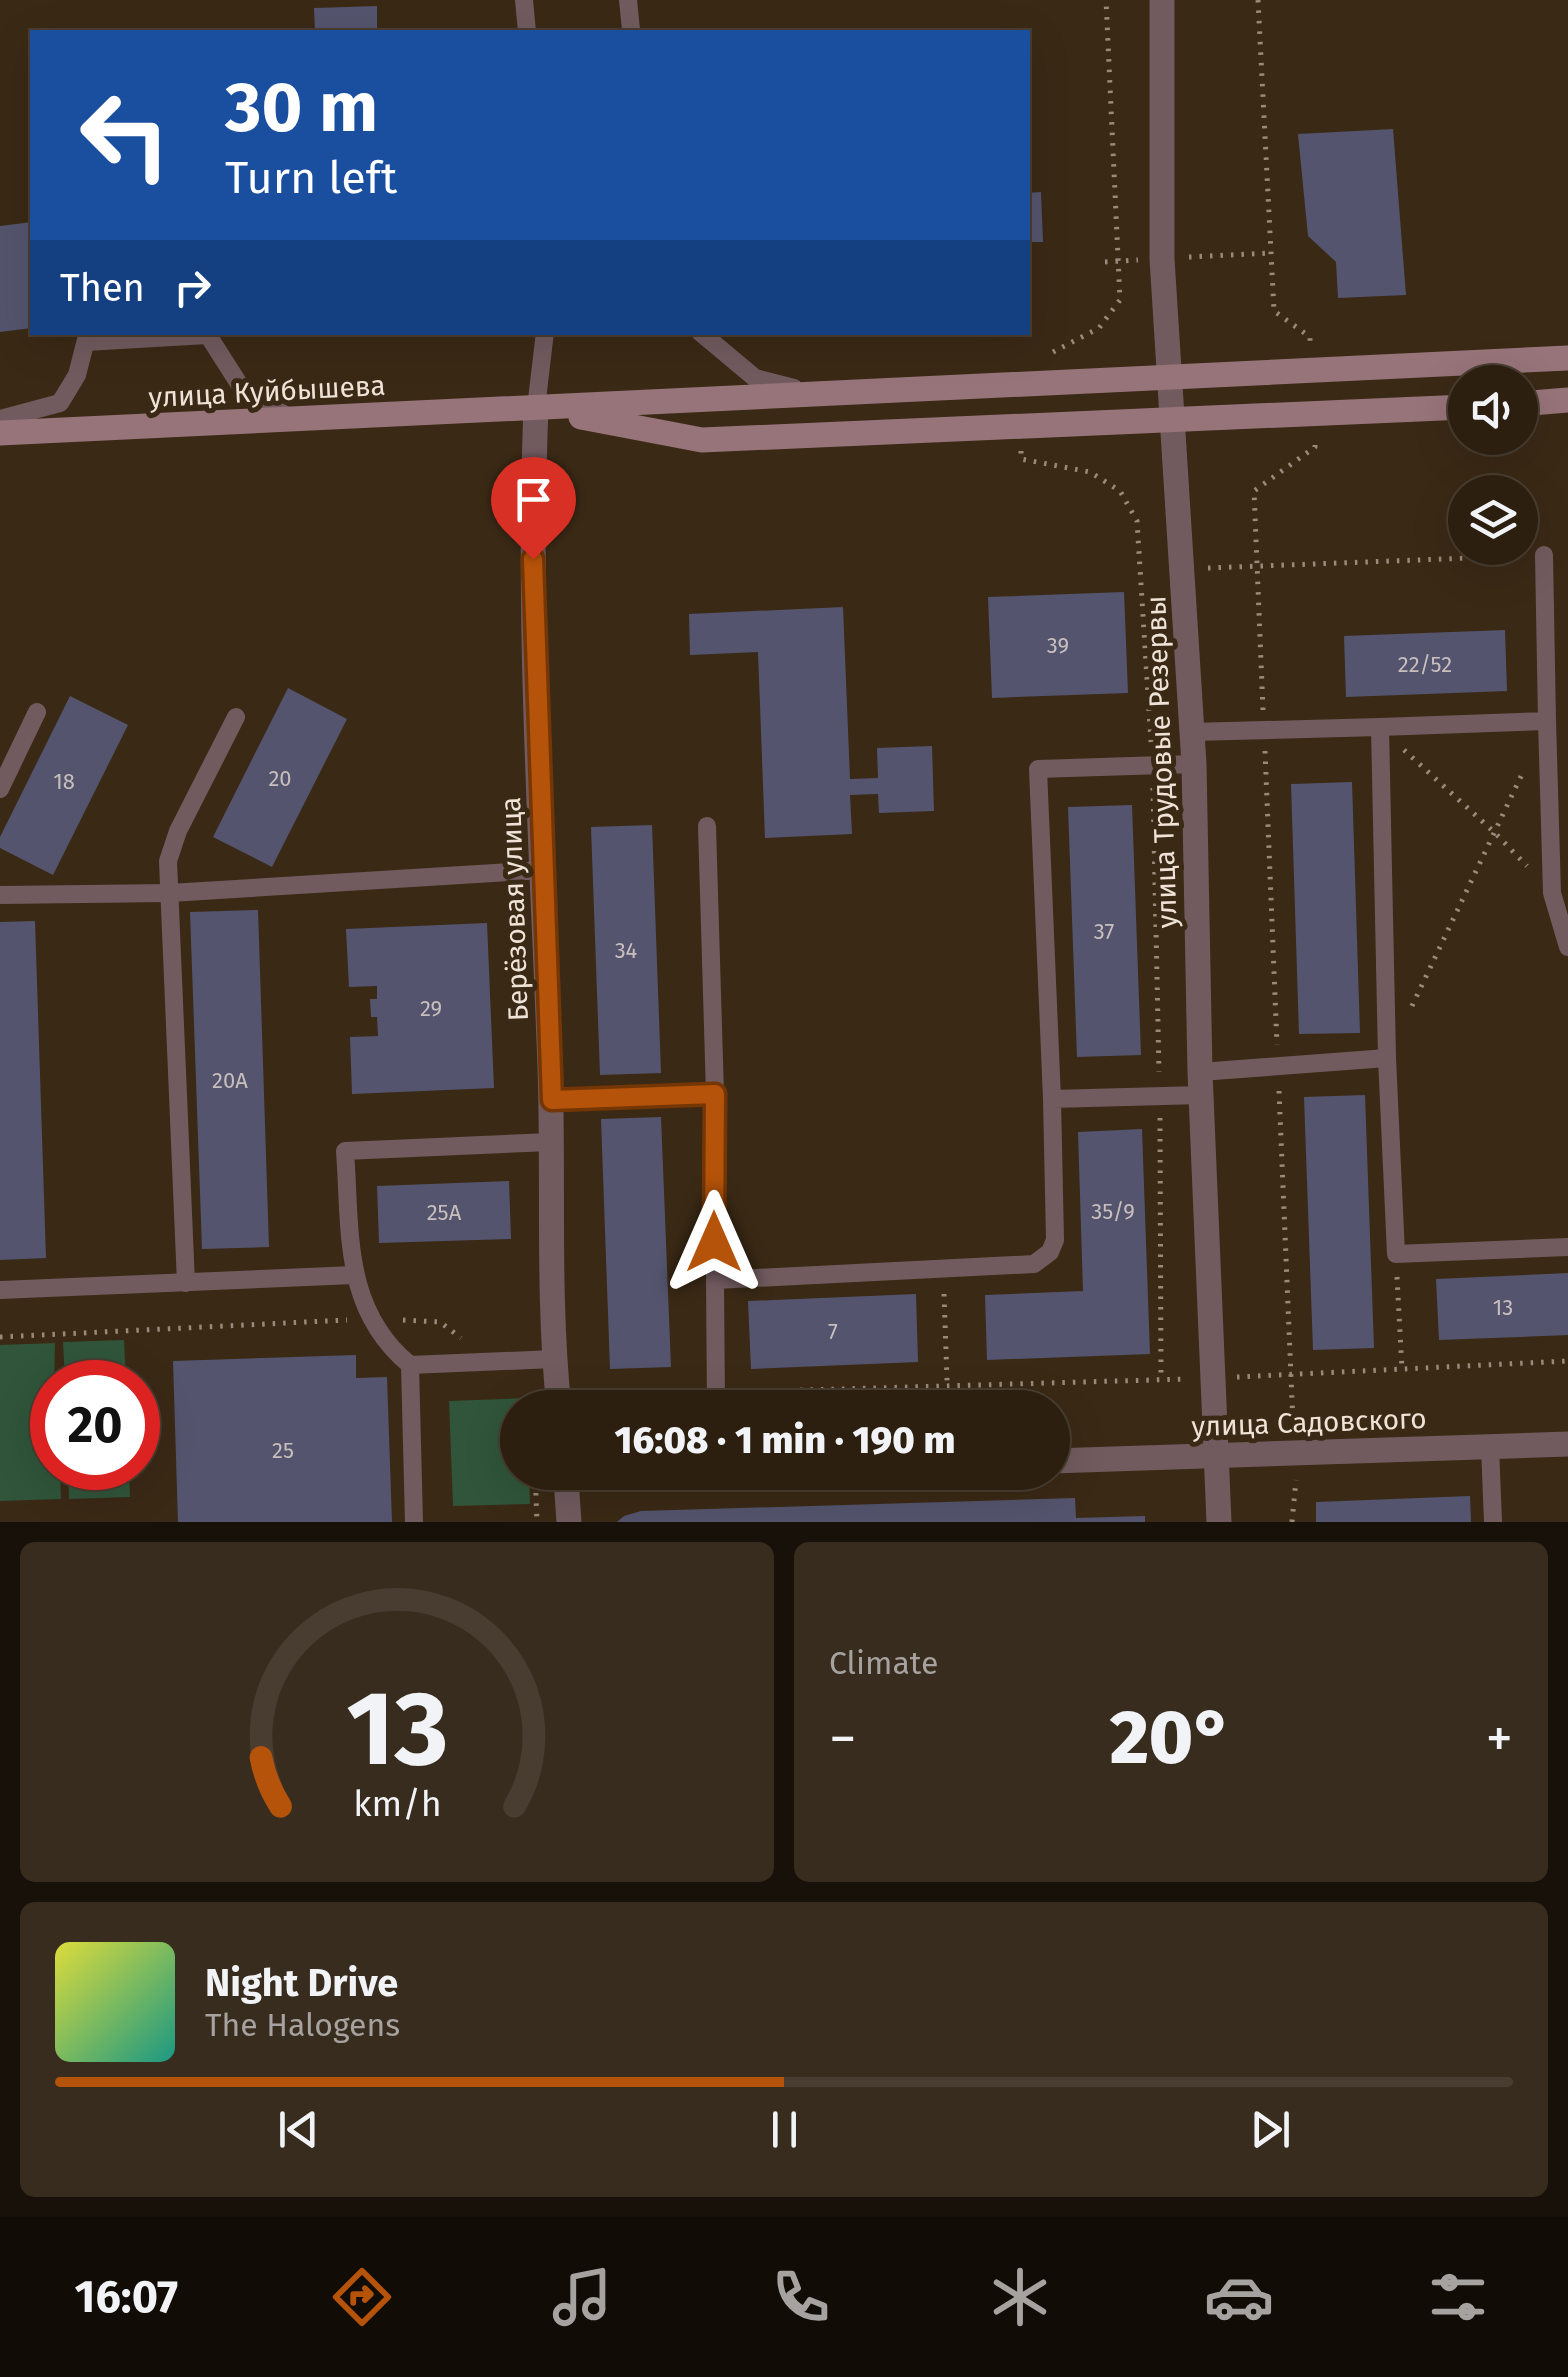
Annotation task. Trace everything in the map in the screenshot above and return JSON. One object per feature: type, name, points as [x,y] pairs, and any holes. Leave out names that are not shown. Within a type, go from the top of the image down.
[{"type":"main road","points":[[536,408],[1568,358]]},
{"type":"main road","points":[[1538,402],[1568,400]]},
{"type":"main road","points":[[536,408],[702,440],[1448,407]]},
{"type":"main road","name":"улица Куйбышева","points":[[0,433],[536,408]]},
{"type":"street","name":"улица Трудовые Резервы","points":[[1162,0],[1162,258],[1194,764],[1201,1084],[1218,1522]]},
{"type":"street","name":"Берёзовая улица","points":[[536,408],[533,623],[552,1100],[557,1390]]},
{"type":"street","name":"улица Садовского","points":[[1070,1460],[1568,1444]]},
{"type":"street","points":[[567,1490],[569,1522]]},
{"type":"lane","points":[[524,0],[528,30]]},
{"type":"lane","points":[[628,0],[631,30]]},
{"type":"lane","points":[[0,419],[60,403],[77,375],[87,337],[167,335]]},
{"type":"lane","points":[[208,335],[241,387],[294,420]]},
{"type":"lane","points":[[536,408],[544,335]]},
{"type":"lane","points":[[704,335],[755,378],[823,396]]},
{"type":"lane","points":[[1544,555],[1552,893],[1568,947]]},
{"type":"lane","points":[[0,789],[36,712]]},
{"type":"lane","points":[[186,1283],[168,861],[178,831],[236,717]]},
{"type":"lane","points":[[1192,732],[1547,720]]},
{"type":"lane","points":[[1380,727],[1387,1058],[1396,1254],[1568,1247]]},
{"type":"lane","points":[[714,1280],[1034,1264],[1050,1252],[1055,1240],[1052,1099],[1038,769],[1194,764]]},
{"type":"lane","points":[[707,826],[715,1094],[715,1390]]},
{"type":"lane","points":[[0,895],[170,892],[543,870]]},
{"type":"lane","points":[[1052,1099],[1160,1095],[1201,1084],[1387,1058]]},
{"type":"lane","points":[[552,1100],[715,1094]]},
{"type":"lane","points":[[550,1142],[345,1151],[354,1275],[369,1319],[388,1346],[410,1365],[554,1359]]},
{"type":"lane","points":[[0,1290],[354,1275]]},
{"type":"lane","points":[[410,1365],[414,1522]]},
{"type":"lane","points":[[1490,1447],[1493,1522]]},
{"type":"path","points":[[1051,353],[1098,328],[1120,300],[1106,0]]},
{"type":"path","points":[[1021,425],[1021,459],[1090,472],[1120,491],[1138,521],[1153,765],[1161,1380]]},
{"type":"path","points":[[1140,570],[1544,555]]},
{"type":"path","points":[[1380,727],[1494,832],[1552,893]]},
{"type":"path","points":[[1412,1006],[1524,768]]},
{"type":"path","points":[[1396,1254],[1402,1369]]},
{"type":"path","points":[[943,1270],[946,1390]]},
{"type":"path","points":[[0,1337],[369,1319],[440,1322],[492,1362]]},
{"type":"path","points":[[869,1390],[1214,1379],[1568,1361]]},
{"type":"path","points":[[1292,1522],[1296,1483]]},
{"type":"path","points":[[536,1490],[537,1522]]},
{"type":"green space","points":[[124,1340],[125,1360],[64,1360],[63,1342]]},
{"type":"green space","points":[[55,1343],[55,1360],[30,1360],[30,1490],[61,1490],[61,1499],[0,1501],[0,1345]]},
{"type":"green space","points":[[500,1399],[500,1490],[530,1490],[530,1504],[453,1506],[449,1401]]},
{"type":"green space","points":[[69,1490],[130,1490],[130,1497],[69,1499]]},
{"type":"building","points":[[377,6],[377,30],[315,30],[314,8]]},
{"type":"building","points":[[1393,129],[1406,295],[1338,298],[1336,262],[1308,236],[1298,134]]},
{"type":"building","points":[[1041,192],[1043,242],[1030,242],[1030,193]]},
{"type":"building","points":[[30,222],[30,328],[0,332],[0,226]]},
{"type":"building","points":[[1124,592],[1128,693],[992,698],[988,597]]},
{"type":"building","points":[[843,607],[850,779],[878,778],[877,748],[932,746],[934,811],[879,813],[878,794],[850,795],[852,834],[765,838],[758,652],[690,655],[689,614]]},
{"type":"building","points":[[1505,630],[1507,691],[1346,697],[1344,636]]},
{"type":"building","points":[[288,688],[347,719],[272,867],[213,837]]},
{"type":"building","points":[[70,696],[128,725],[53,875],[0,848],[0,837]]},
{"type":"building","points":[[1352,782],[1360,1033],[1299,1034],[1291,784]]},
{"type":"building","points":[[1132,805],[1141,1055],[1077,1057],[1068,807]]},
{"type":"building","points":[[652,825],[661,1073],[600,1075],[591,827]]},
{"type":"building","points":[[258,910],[269,1247],[202,1249],[190,912]]},
{"type":"building","points":[[35,921],[46,1258],[0,1260],[0,922]]},
{"type":"building","points":[[487,923],[494,1088],[352,1094],[350,1037],[378,1036],[377,1017],[371,1017],[370,999],[377,999],[377,986],[349,987],[346,929]]},
{"type":"building","points":[[1365,1095],[1374,1348],[1313,1350],[1304,1097]]},
{"type":"building","points":[[661,1117],[671,1367],[610,1369],[601,1119]]},
{"type":"building","points":[[1142,1129],[1150,1354],[987,1360],[985,1295],[1083,1291],[1078,1132]]},
{"type":"building","points":[[509,1181],[511,1239],[379,1243],[377,1186]]},
{"type":"building","points":[[1568,1273],[1568,1335],[1439,1340],[1436,1279]]},
{"type":"building","points":[[916,1294],[918,1362],[751,1369],[748,1301]]},
{"type":"building","points":[[356,1355],[356,1378],[387,1377],[392,1522],[178,1522],[173,1361]]},
{"type":"building","points":[[1470,1496],[1471,1522],[1316,1522],[1316,1502]]},
{"type":"building","points":[[1075,1498],[1076,1518],[1145,1516],[1145,1522],[617,1522],[641,1511]]},
{"type":"route","points":[[533,559],[552,1100],[715,1094],[714,1242]]}]
